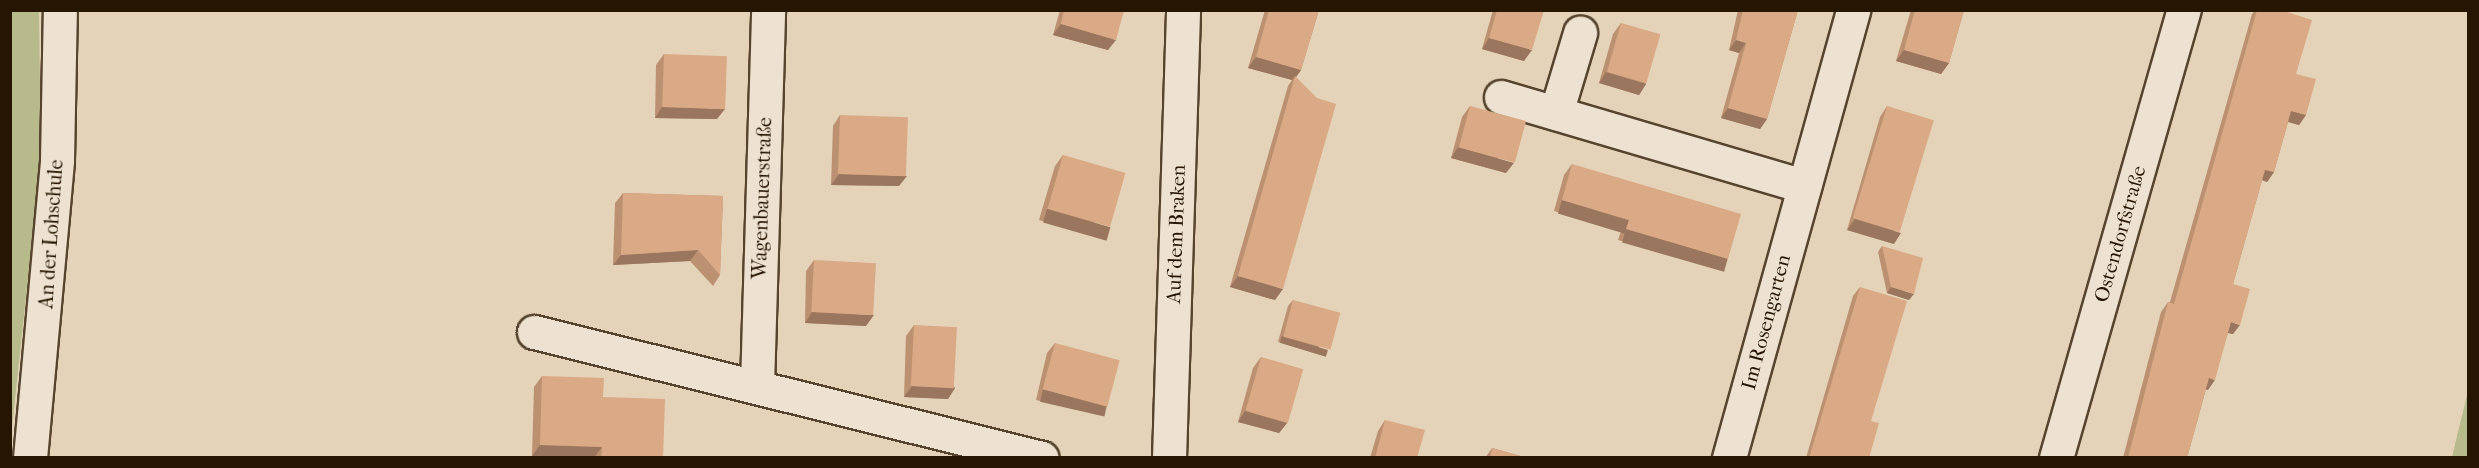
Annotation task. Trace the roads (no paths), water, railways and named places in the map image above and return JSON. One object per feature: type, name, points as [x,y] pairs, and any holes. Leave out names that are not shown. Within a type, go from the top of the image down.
[{"type":"street","name":"An der Lohschule","points":[[30,458],[57,160],[60,10]]},
{"type":"street","name":"Wagenbauerstraße","points":[[757,386],[768,10]]},
{"type":"street","name":"Auf dem Braken","points":[[1169,458],[1183,10]]},
{"type":"street","name":"Im Rosengarten","points":[[1729,458],[1853,10]]},
{"type":"street","name":"Ostendorfstraße","points":[[2056,458],[2184,10]]},
{"type":"street","points":[[1556,113],[1580,33]]},
{"type":"street","points":[[1502,97],[1804,186]]},
{"type":"street","points":[[534,332],[1042,458]]}]
